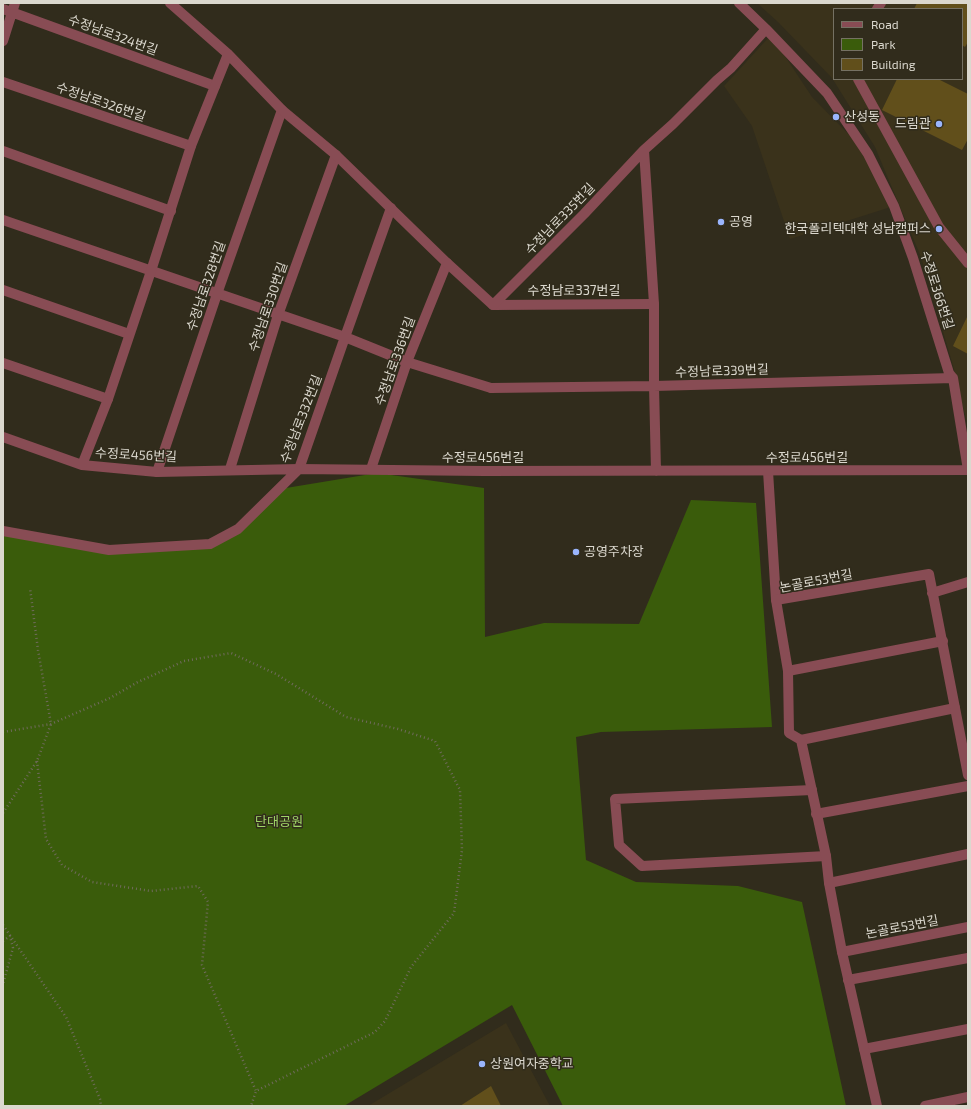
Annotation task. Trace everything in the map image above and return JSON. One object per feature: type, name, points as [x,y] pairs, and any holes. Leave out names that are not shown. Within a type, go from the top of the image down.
[{"type":"street","points":[[170,3],[228,54],[282,110],[336,155],[448,264],[494,305]]},
{"type":"street","name":"수정로366번길","points":[[739,3],[766,28],[827,93],[868,154],[894,206],[913,258],[949,373],[953,378],[968,470]]},
{"type":"street","points":[[3,41],[10,8]]},
{"type":"street","name":"수정남로324번길","points":[[10,8],[215,86]]},
{"type":"street","name":"수정남로335번길","points":[[494,305],[584,214],[644,150],[731,68],[766,28]]},
{"type":"street","points":[[82,465],[108,399],[171,211],[191,146],[228,54]]},
{"type":"street","points":[[859,80],[939,227],[968,263]]},
{"type":"street","name":"수정남로326번길","points":[[3,82],[191,146]]},
{"type":"street","name":"수정남로328번길","points":[[157,472],[217,294],[282,110]]},
{"type":"street","points":[[644,150],[654,304],[656,471]]},
{"type":"street","points":[[3,151],[171,211]]},
{"type":"street","name":"수정남로330번길","points":[[230,469],[278,315],[336,155]]},
{"type":"street","name":"수정남로332번길","points":[[3,531],[109,550],[210,544],[238,529],[299,469],[392,208]]},
{"type":"street","points":[[3,220],[151,271]]},
{"type":"street","name":"수정남로336번길","points":[[371,469],[407,362],[448,264]]},
{"type":"street","name":"수정남로339번길","points":[[151,271],[345,338],[407,362],[490,388],[654,386],[953,378]]},
{"type":"street","points":[[3,290],[130,334]]},
{"type":"street","name":"수정남로337번길","points":[[494,305],[654,304]]},
{"type":"street","points":[[3,363],[108,399]]},
{"type":"street","name":"수정로456번길","points":[[3,437],[82,465],[157,472],[230,469],[484,471],[968,470]]},
{"type":"street","points":[[768,471],[776,600]]},
{"type":"street","name":"논골로53번길","points":[[801,740],[789,733],[788,671],[776,600],[928,574],[932,593]]},
{"type":"street","points":[[968,582],[932,593],[968,775]]},
{"type":"street","points":[[788,671],[942,641]]},
{"type":"street","points":[[877,1106],[842,952],[829,883],[826,856],[801,740],[955,708]]},
{"type":"street","points":[[816,814],[968,786]]},
{"type":"street","points":[[812,790],[615,799],[619,845],[642,866],[826,856]]},
{"type":"street","points":[[829,883],[968,854]]},
{"type":"street","name":"논골로53번길","points":[[842,952],[968,927]]},
{"type":"street","points":[[848,980],[968,958]]},
{"type":"street","points":[[864,1049],[968,1030]]},
{"type":"street","points":[[925,1106],[968,1097]]},
{"type":"path","points":[[3,813],[37,761],[50,724],[30,588]]},
{"type":"path","points":[[3,732],[50,724],[110,698],[138,682],[184,661],[231,653],[276,674],[346,717],[398,729],[435,741],[460,790],[462,850],[454,913],[411,967],[385,1021],[375,1032],[256,1091]]},
{"type":"path","points":[[37,761],[46,839],[62,864],[92,882],[151,891],[198,886],[208,902],[202,965],[256,1091],[251,1106]]},
{"type":"path","points":[[3,925],[66,1017],[100,1099],[101,1106]]},
{"type":"path","points":[[3,941],[10,936]]},
{"type":"path","points":[[3,984],[13,948],[10,936]]},
{"type":"shaded area","name":"한국폴리텍대학 성남캠퍼스","points":[[757,3],[968,3],[968,425],[954,369],[921,257],[875,147],[833,80],[963,80],[963,8],[833,8],[833,80],[778,22]]},
{"type":"shaded area","points":[[771,35],[812,97],[868,154],[894,206],[790,239],[752,126],[724,86]]},
{"type":"shaded area","name":"상원여자중학교","points":[[506,1023],[550,1106],[368,1106]]},
{"type":"green space","name":"단대공원","points":[[377,473],[484,488],[485,637],[544,623],[639,624],[691,500],[756,503],[772,727],[601,732],[576,737],[586,860],[636,882],[738,886],[802,902],[846,1106],[563,1106],[512,1005],[344,1106],[3,1106],[3,531],[109,550],[210,544],[286,488]]},
{"type":"building","points":[[917,3],[968,3],[968,42],[965,47],[963,46],[963,8],[914,8]]},
{"type":"building","name":"드림관","points":[[897,80],[940,80],[968,94],[968,139],[962,150],[882,110]]},
{"type":"building","points":[[968,315],[968,354],[953,346]]},
{"type":"building","points":[[491,1086],[501,1106],[460,1106]]},
{"type":"place","name":"산성동","points":[[836,117]]},
{"type":"place","name":"드림관","points":[[939,124]]},
{"type":"place","name":"공영","points":[[721,222]]},
{"type":"place","name":"한국폴리텍대학 성남캠퍼스","points":[[939,229]]},
{"type":"place","name":"공영주차장","points":[[576,552]]},
{"type":"place","name":"상원여자중학교","points":[[482,1064]]}]
